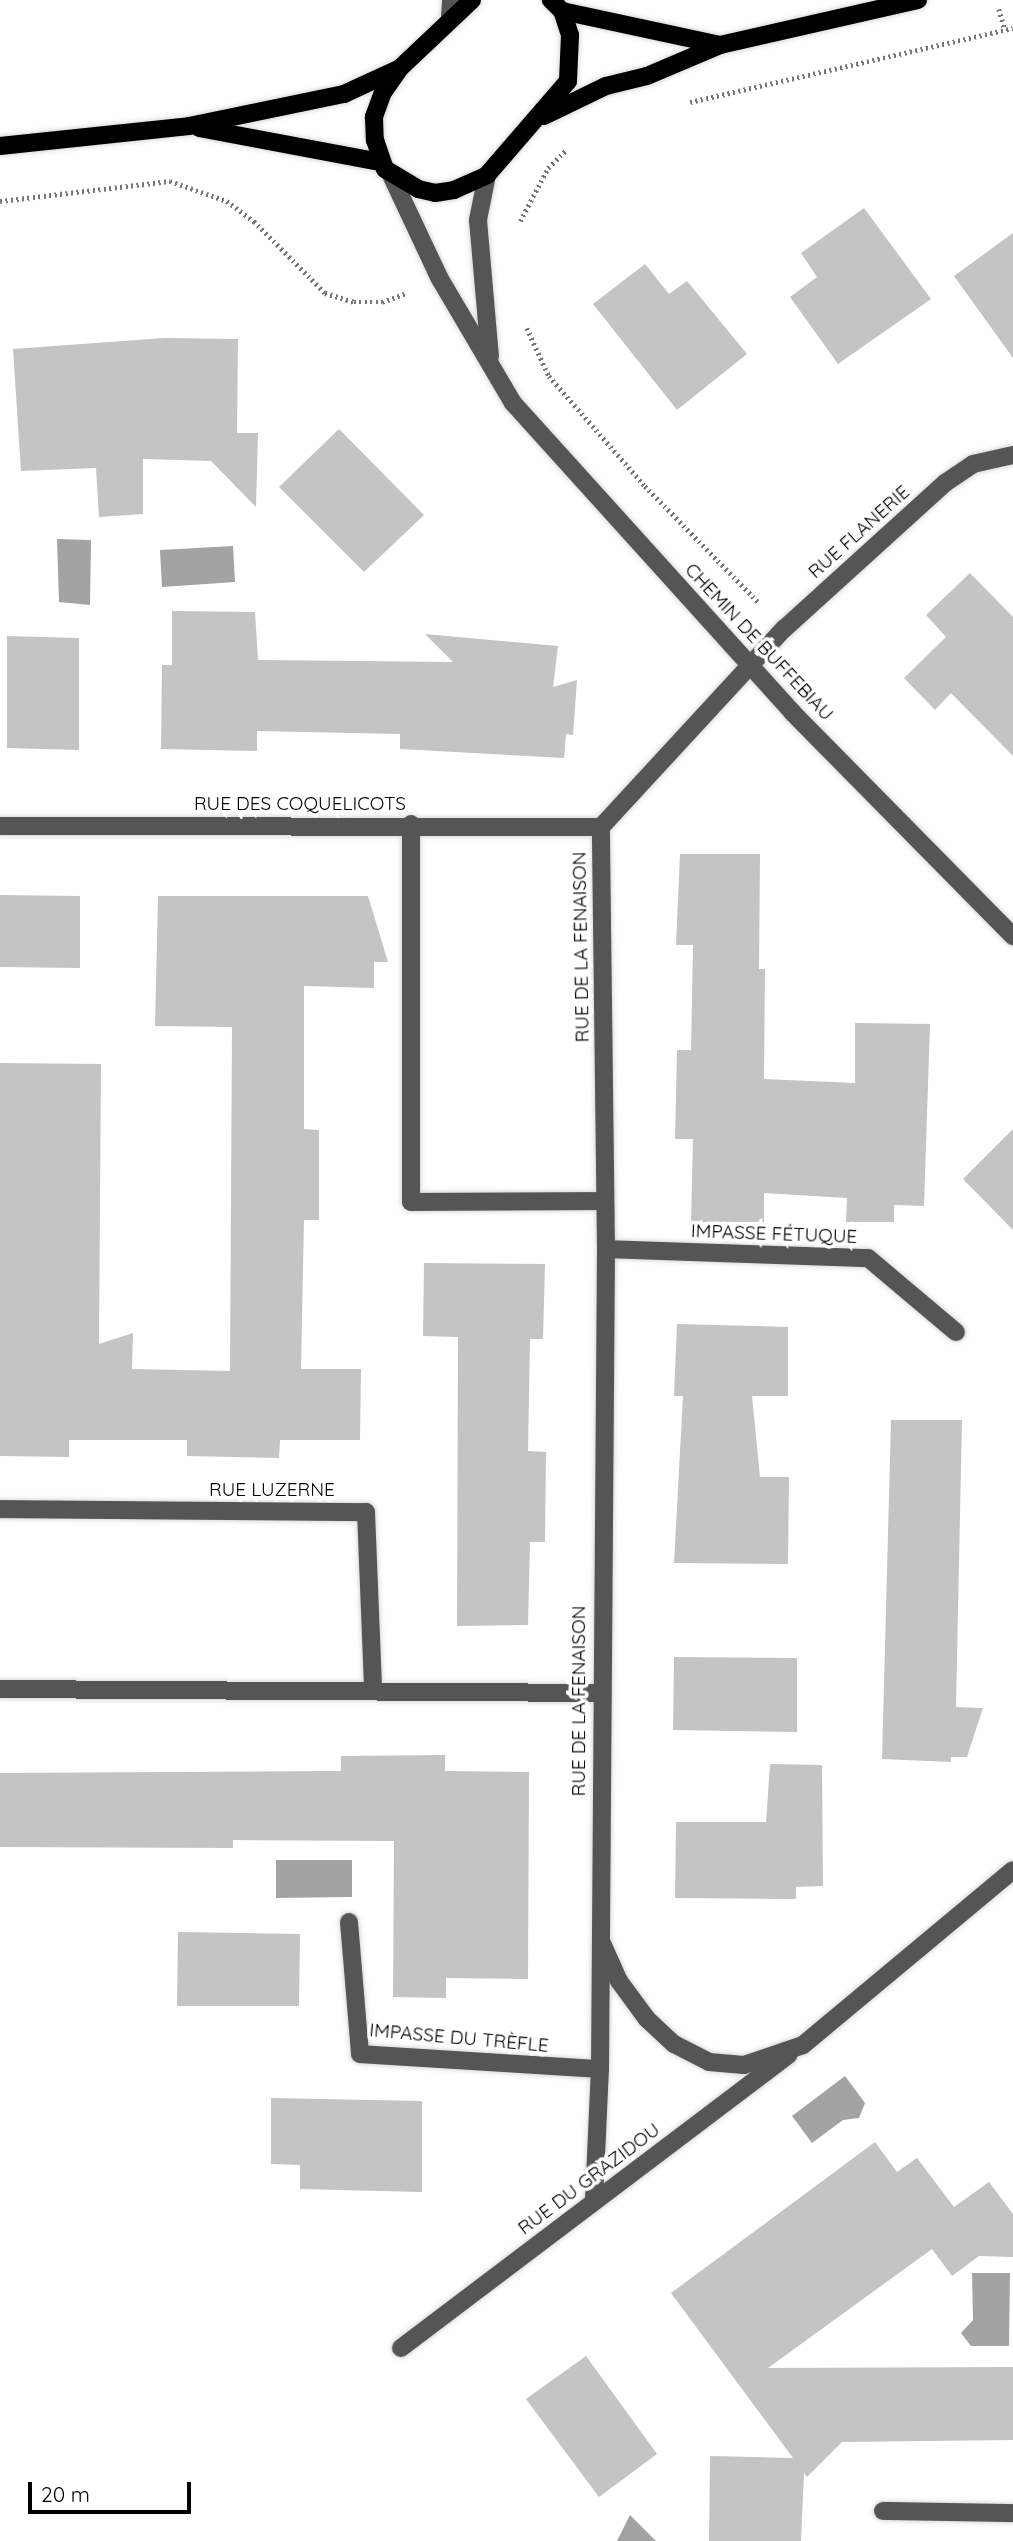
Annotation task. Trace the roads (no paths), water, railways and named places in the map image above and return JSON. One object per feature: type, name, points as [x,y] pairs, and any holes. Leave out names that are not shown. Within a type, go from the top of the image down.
[{"type":"main road","points":[[386,168],[374,117],[383,92],[451,8],[472,0]]},
{"type":"main road","points":[[541,117],[606,86],[647,76],[720,45],[918,0]]},
{"type":"main road","points":[[557,5],[720,45]]},
{"type":"main road","points":[[189,126],[386,168],[435,194],[487,175],[541,117],[568,81],[570,35],[557,5]]},
{"type":"main road","points":[[0,146],[189,126],[344,94],[400,68]]},
{"type":"street","name":"CHEMIN DE BUFFEBIAU","points":[[386,168],[440,279],[513,403],[752,668],[1013,936]]},
{"type":"street","name":"CHEMIN DE BUFFEBIAU","points":[[487,175],[478,220],[491,363]]},
{"type":"street","name":"RUE FLANERIE","points":[[752,668],[784,629],[945,483],[973,464],[1013,455]]},
{"type":"street","name":"RUE DE LA FENAISON","points":[[594,2200],[600,2069],[600,1693],[606,1249],[601,827],[752,668]]},
{"type":"street","name":"RUE DES COQUELICOTS","points":[[0,826],[411,824],[601,827]]},
{"type":"street","points":[[411,824],[411,1202],[605,1201]]},
{"type":"street","name":"IMPASSE FÉTUQUE","points":[[606,1249],[868,1258],[957,1332]]},
{"type":"street","name":"RUE LUZERNE","points":[[0,1509],[366,1512],[373,1688]]},
{"type":"street","points":[[0,1689],[373,1688],[600,1693]]},
{"type":"street","name":"RUE DU GRAZIDOU","points":[[401,2348],[803,2045],[1011,1869]]},
{"type":"street","name":"IMPASSE DU TRÈFLE","points":[[349,1922],[360,2054],[600,2069]]},
{"type":"street","name":"RUE DU GRAZIDOU","points":[[599,1935],[620,1981],[647,2018],[674,2044],[709,2062],[744,2065],[803,2045]]},
{"type":"street","points":[[883,2511],[1013,2512]]}]
